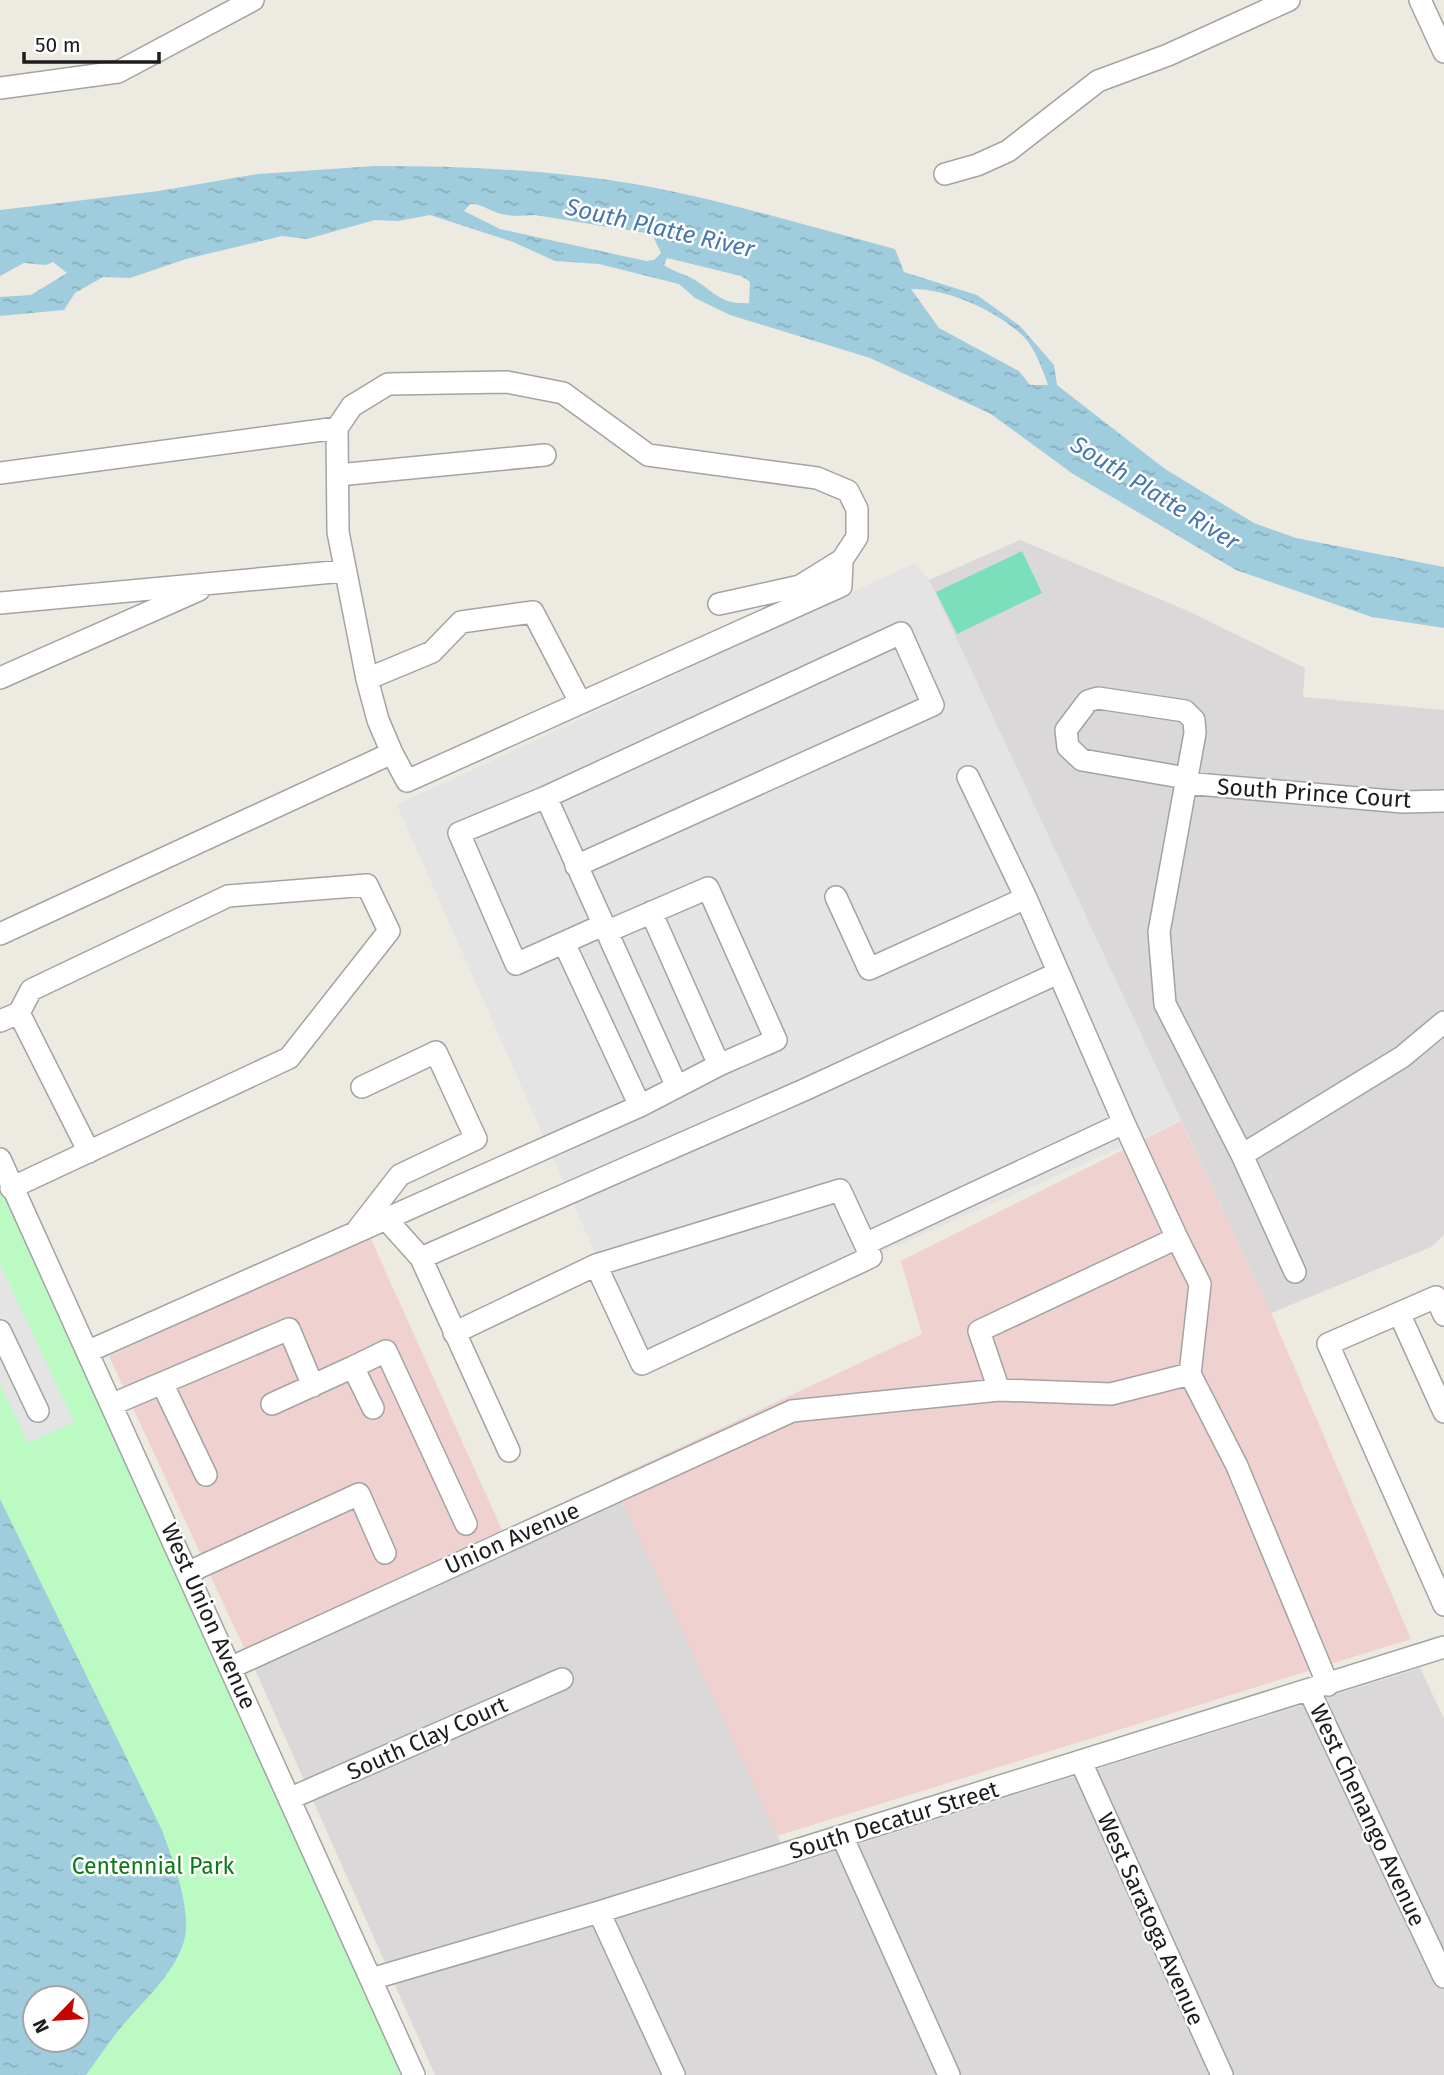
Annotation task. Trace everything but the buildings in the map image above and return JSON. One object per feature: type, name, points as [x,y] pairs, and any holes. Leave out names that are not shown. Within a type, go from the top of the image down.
[{"type":"street","points":[[0,88],[118,72],[253,0]]},
{"type":"street","points":[[945,174],[977,166],[1008,151],[1098,81],[1168,55],[1289,0]]},
{"type":"street","points":[[1420,0],[1444,52]]},
{"type":"street","points":[[719,604],[800,586],[842,560],[857,537],[858,509],[848,491],[817,478],[648,455],[563,393],[507,382],[388,384],[352,406],[337,428],[338,532],[344,571],[378,720],[407,781],[841,586],[842,560]]},
{"type":"street","points":[[0,472],[337,428]]},
{"type":"street","points":[[338,475],[545,456]]},
{"type":"street","points":[[0,603],[344,571]]},
{"type":"street","points":[[0,678],[217,582]]},
{"type":"street","points":[[367,679],[432,652],[461,622],[533,612],[580,702]]},
{"type":"street","points":[[89,1351],[640,1106],[719,1065],[776,1040],[708,888],[516,964],[459,833],[545,797],[901,633],[933,705],[576,866]]},
{"type":"street","name":"South Prince Court","points":[[1296,1272],[1165,1004],[1160,932],[1185,781],[1195,733],[1194,720],[1185,711],[1098,698],[1087,701],[1066,730],[1068,747],[1082,760],[1185,781],[1403,802],[1444,801]]},
{"type":"street","points":[[0,934],[392,753]]},
{"type":"street","points":[[968,776],[1026,898],[1124,1123],[1200,1284],[1190,1374]]},
{"type":"street","points":[[545,797],[677,1087]]},
{"type":"street","points":[[7,1184],[89,1152],[289,1058],[389,931],[367,886],[228,896],[31,990],[10,1017],[89,1152]]},
{"type":"street","points":[[836,897],[870,969],[1026,898]]},
{"type":"street","points":[[651,912],[719,1065]]},
{"type":"street","points":[[564,943],[640,1106]]},
{"type":"street","points":[[421,1258],[804,1090],[1058,973]]},
{"type":"street","points":[[1241,1155],[1402,1057],[1444,1022]]},
{"type":"street","points":[[355,1233],[400,1175],[476,1139],[436,1052],[362,1087]]},
{"type":"street","points":[[865,1244],[1124,1123]]},
{"type":"street","name":"West Union Avenue","points":[[0,1159],[7,1184],[114,1404],[414,2075]]},
{"type":"street","points":[[454,1333],[596,1265],[840,1189],[871,1257],[642,1364],[596,1265]]},
{"type":"street","points":[[386,1219],[421,1258],[509,1451]]},
{"type":"street","points":[[999,1390],[979,1331],[1177,1238]]},
{"type":"street","points":[[1444,1315],[1436,1297],[1328,1343],[1444,1605]]},
{"type":"street","points":[[1399,1313],[1444,1412]]},
{"type":"street","points":[[114,1404],[289,1329],[313,1385]]},
{"type":"street","points":[[0,1331],[38,1410]]},
{"type":"street","points":[[272,1404],[386,1351],[466,1524]]},
{"type":"street","points":[[353,1367],[373,1408]]},
{"type":"street","name":"Union Avenue","points":[[232,1667],[792,1411],[999,1390],[1111,1394],[1190,1374]]},
{"type":"street","name":"West Chenango Avenue","points":[[1190,1374],[1237,1466],[1318,1687],[1444,1977]]},
{"type":"street","points":[[162,1383],[206,1475]]},
{"type":"street","points":[[189,1572],[359,1494],[385,1553]]},
{"type":"street","name":"South Decatur Street","points":[[371,1979],[599,1912],[1416,1658],[1444,1647]]},
{"type":"street","name":"South Clay Court","points":[[291,1798],[562,1679]]},
{"type":"street","name":"West Saratoga Avenue","points":[[1081,1762],[1222,2075]]},
{"type":"street","points":[[842,1836],[949,2075]]},
{"type":"street","points":[[599,1912],[674,2075]]},
{"type":"shaded area","points":[[1020,540],[1190,612],[1305,668],[1303,697],[1444,710],[1444,1235],[1431,1247],[1271,1313],[929,580]]},
{"type":"shaded area","points":[[915,563],[929,580],[1181,1121],[871,1257],[646,1368],[397,805]]},
{"type":"shaded area","points":[[1181,1121],[1271,1313],[1411,1639],[777,1836],[612,1479],[922,1334],[901,1261]]},
{"type":"shaded area","points":[[370,1237],[502,1530],[244,1648],[109,1356]]},
{"type":"shaded area","points":[[0,1264],[74,1422],[28,1443],[0,1384]]},
{"type":"shaded area","points":[[620,1496],[791,1865],[1420,1668],[1444,1719],[1444,2075],[435,2075],[253,1665]]},
{"type":"green space","points":[[1022,551],[1042,593],[957,634],[936,592]]},
{"type":"green space","name":"Centennial Park","points":[[0,1163],[414,2075],[0,2075]]},
{"type":"water","name":"South Platte River","points":[[410,166],[513,170],[617,181],[712,200],[895,249],[904,272],[977,295],[1020,326],[1054,365],[1057,385],[1165,469],[1254,523],[1296,538],[1444,567],[1444,628],[1372,617],[1236,570],[1073,474],[991,414],[870,358],[730,315],[695,298],[679,284],[599,264],[555,261],[513,242],[430,215],[398,221],[375,220],[307,239],[282,236],[186,259],[130,278],[103,277],[75,293],[64,310],[0,316],[0,297],[31,295],[67,273],[53,262],[46,265],[24,263],[0,276],[0,210],[159,191],[258,174]],"holes":[[[470,204],[508,215],[535,215],[652,234],[661,253],[654,260],[646,261],[500,229],[464,211]],[[667,258],[741,276],[750,282],[749,303],[725,300],[695,280],[664,265]],[[911,289],[956,297],[986,310],[1013,327],[1028,342],[1048,385],[1030,385],[1019,371],[939,328]]]},
{"type":"water","points":[[0,1499],[162,1830],[182,1891],[186,1917],[186,1929],[178,1957],[160,1984],[118,2031],[86,2075],[0,2075]]}]
